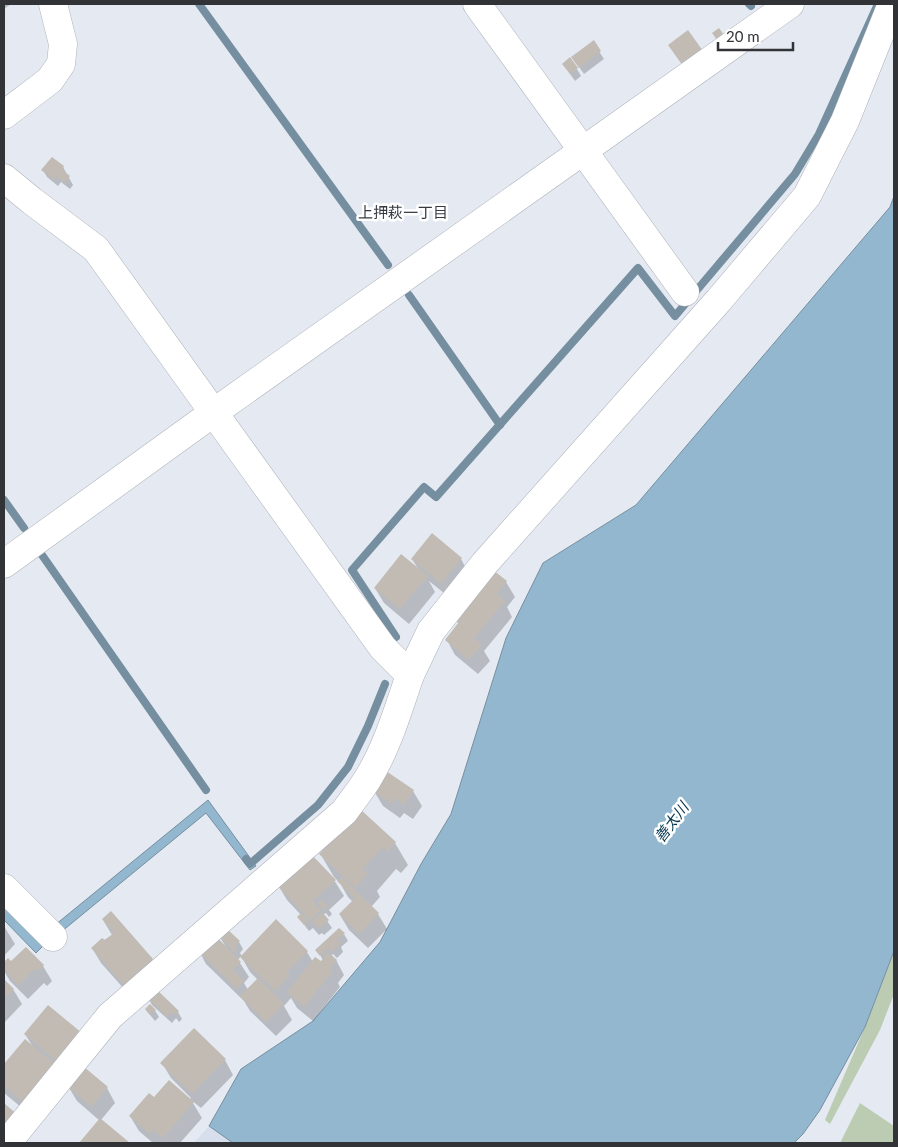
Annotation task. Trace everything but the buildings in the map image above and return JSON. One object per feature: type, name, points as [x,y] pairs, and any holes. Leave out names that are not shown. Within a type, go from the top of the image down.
[{"type":"street","points":[[4,114],[50,80],[61,64],[63,44],[52,4]]},
{"type":"street","points":[[477,4],[685,292]]},
{"type":"street","points":[[4,564],[213,413],[790,4]]},
{"type":"street","points":[[7,1143],[110,1016],[344,812],[367,780],[379,757],[410,675],[431,631],[485,563],[720,300],[807,196],[845,121],[892,4]]},
{"type":"street","points":[[4,178],[96,249],[383,648],[410,675]]},
{"type":"street","points":[[4,888],[53,937]]},
{"type":"shaded area","points":[[209,1126],[233,1143],[194,1143]]},
{"type":"green space","points":[[894,951],[894,994],[880,1030],[830,1124],[825,1120],[865,1027]]},
{"type":"green space","points":[[860,1103],[894,1126],[894,1143],[840,1143]]},
{"type":"water","name":"善太川","points":[[894,196],[894,951],[865,1027],[820,1110],[803,1134],[794,1143],[233,1143],[209,1126],[241,1069],[313,1021],[380,942],[421,864],[451,814],[506,638],[543,563],[636,505],[890,207]]},
{"type":"water","points":[[208,800],[256,866],[250,870],[206,813],[61,932],[55,925]]},
{"type":"water","points":[[4,903],[44,945],[36,953],[4,920]]},
{"type":"waterway","points":[[199,4],[388,265]]},
{"type":"waterway","points":[[396,637],[352,570],[424,487],[436,497],[638,268],[675,316],[795,174],[819,134],[878,4]]},
{"type":"waterway","points":[[409,295],[500,425]]},
{"type":"waterway","points":[[4,500],[24,528]]},
{"type":"waterway","points":[[42,555],[206,790]]},
{"type":"waterway","points":[[246,859],[250,864],[318,805],[348,767],[368,726],[385,684]]},
{"type":"district","name":"上押萩一丁目","points":[[403,212]]}]
